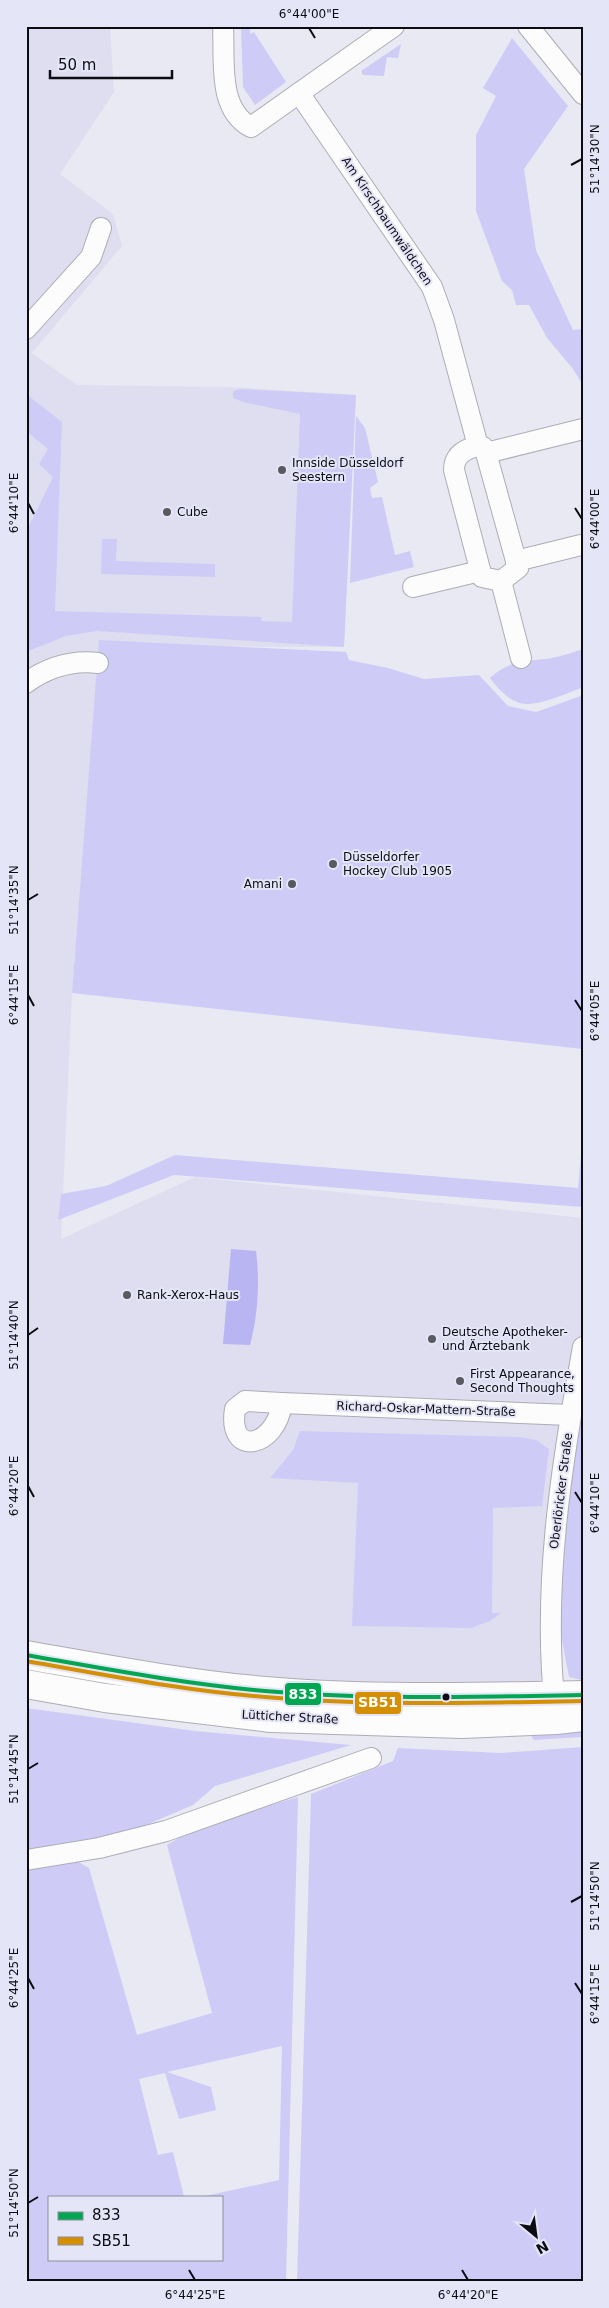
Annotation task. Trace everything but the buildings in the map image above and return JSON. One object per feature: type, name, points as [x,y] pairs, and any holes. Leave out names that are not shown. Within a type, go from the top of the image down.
[{"type":"main road","name":"Lütticher Straße","points":[[26,1655],[186,1683],[267,1691],[555,1708]]},
{"type":"main road","name":"Lütticher Straße","points":[[26,1684],[106,1698],[271,1718],[462,1724],[555,1708]]},
{"type":"main road","points":[[555,1708],[583,1694]]},
{"type":"main road","points":[[555,1708],[583,1717]]},
{"type":"street","points":[[222,26],[227,100],[237,117],[252,127],[394,26]]},
{"type":"street","points":[[528,26],[583,94]]},
{"type":"street","name":"Am Kirschbaumwäldchen","points":[[299,93],[432,287],[444,320],[516,561]]},
{"type":"street","points":[[26,329],[91,258],[101,228]]},
{"type":"street","points":[[581,545],[516,561],[518,568],[501,581],[482,577],[454,470],[458,456],[465,450],[482,449],[583,429]]},
{"type":"street","points":[[413,587],[480,571]]},
{"type":"street","points":[[501,581],[521,658]]},
{"type":"street","points":[[26,684],[54,667],[87,662],[98,663]]},
{"type":"street","name":"Oberlöricker Straße","points":[[555,1708],[553,1538],[570,1415],[583,1347]]},
{"type":"street","name":"Richard-Oskar-Mattern-Straße","points":[[282,1403],[570,1415]]},
{"type":"street","points":[[26,1860],[99,1848],[166,1831],[371,1758]]},
{"type":"shaded area","points":[[26,26],[110,26],[114,92],[60,174],[113,214],[122,246],[32,353],[77,385],[231,387],[356,395],[344,647],[100,646],[72,993],[61,1239],[195,1177],[583,1218],[583,1327],[567,1418],[549,1670],[530,1691],[189,1678],[26,1649]]},
{"type":"shaded area","points":[[241,26],[250,26],[250,34],[254,32],[286,82],[255,105],[243,87]]},
{"type":"shaded area","points":[[512,38],[568,106],[524,169],[536,250],[573,330],[583,329],[583,385],[573,369],[547,338],[529,305],[516,305],[512,290],[502,281],[476,211],[476,135],[496,96],[483,88]]},
{"type":"shaded area","points":[[401,44],[398,58],[387,57],[384,76],[363,75],[361,71]]},
{"type":"shaded area","points":[[241,389],[356,395],[344,647],[97,631],[66,636],[26,652],[28,528],[53,477],[39,464],[48,449],[26,431],[26,394],[62,422],[55,611],[261,617],[262,621],[292,622],[300,414],[243,402],[233,398],[233,391]]},
{"type":"shaded area","points":[[356,416],[365,428],[378,482],[370,488],[372,498],[382,497],[395,555],[410,551],[414,567],[350,583]]},
{"type":"shaded area","points":[[102,539],[117,539],[116,561],[215,564],[215,577],[101,574]]},
{"type":"shaded area","name":"Düsseldorfer Hockey Club 1905","points":[[99,640],[346,652],[349,660],[388,668],[424,679],[479,675],[508,706],[536,712],[583,695],[583,1049],[72,993]]},
{"type":"shaded area","points":[[583,649],[583,667],[581,668],[583,687],[538,703],[525,704],[515,701],[505,695],[490,678],[512,664],[552,658]]},
{"type":"shaded area","points":[[583,1134],[583,1207],[174,1175],[58,1220],[61,1194],[106,1186],[175,1155],[578,1188]]},
{"type":"shaded area","points":[[231,1249],[256,1251],[258,1298],[250,1345],[223,1344]]},
{"type":"shaded area","points":[[579,1419],[583,1420],[583,1680],[569,1677],[561,1635],[562,1537]]},
{"type":"shaded area","points":[[300,1431],[520,1437],[536,1440],[549,1449],[542,1506],[493,1508],[492,1613],[501,1613],[490,1621],[471,1628],[352,1626],[358,1483],[270,1478],[293,1450]]},
{"type":"shaded area","points":[[26,1708],[195,1731],[351,1745],[215,1786],[193,1805],[99,1845],[26,1857]]},
{"type":"shaded area","points":[[583,1724],[583,1737],[534,1740],[532,1738],[531,1731]]},
{"type":"shaded area","points":[[583,1747],[583,2282],[297,2282],[311,1794],[393,1761],[398,1748],[501,1753]]},
{"type":"shaded area","points":[[298,1797],[286,2282],[26,2282],[26,1864],[70,1857],[89,1868],[137,2035],[212,2013],[167,1845],[197,1827]],"holes":[[[282,2046],[279,2180],[205,2196],[222,2196],[222,2260],[48,2260],[48,2196],[184,2196],[173,2152],[158,2155],[139,2079],[165,2073],[179,2119],[216,2110],[211,2087],[167,2072]]]},
{"type":"transit line","name":"833","points":[[26,1655],[175,1680],[235,1688],[305,1694],[384,1697],[583,1695]]},
{"type":"transit line","name":"SB51","points":[[26,1661],[175,1687],[305,1700],[384,1703],[583,1701]]},
{"type":"place","name":"Innside Düsseldorf Seestern","points":[[282,470]]},
{"type":"place","name":"Cube","points":[[167,512]]},
{"type":"place","name":"Düsseldorfer Hockey Club 1905","points":[[333,864]]},
{"type":"place","name":"Amani","points":[[292,884]]},
{"type":"place","name":"Rank-Xerox-Haus","points":[[127,1295]]},
{"type":"place","name":"Deutsche Apotheker- und Ärztebank","points":[[432,1339]]},
{"type":"place","name":"First Appearance, Second Thoughts","points":[[460,1381]]}]
